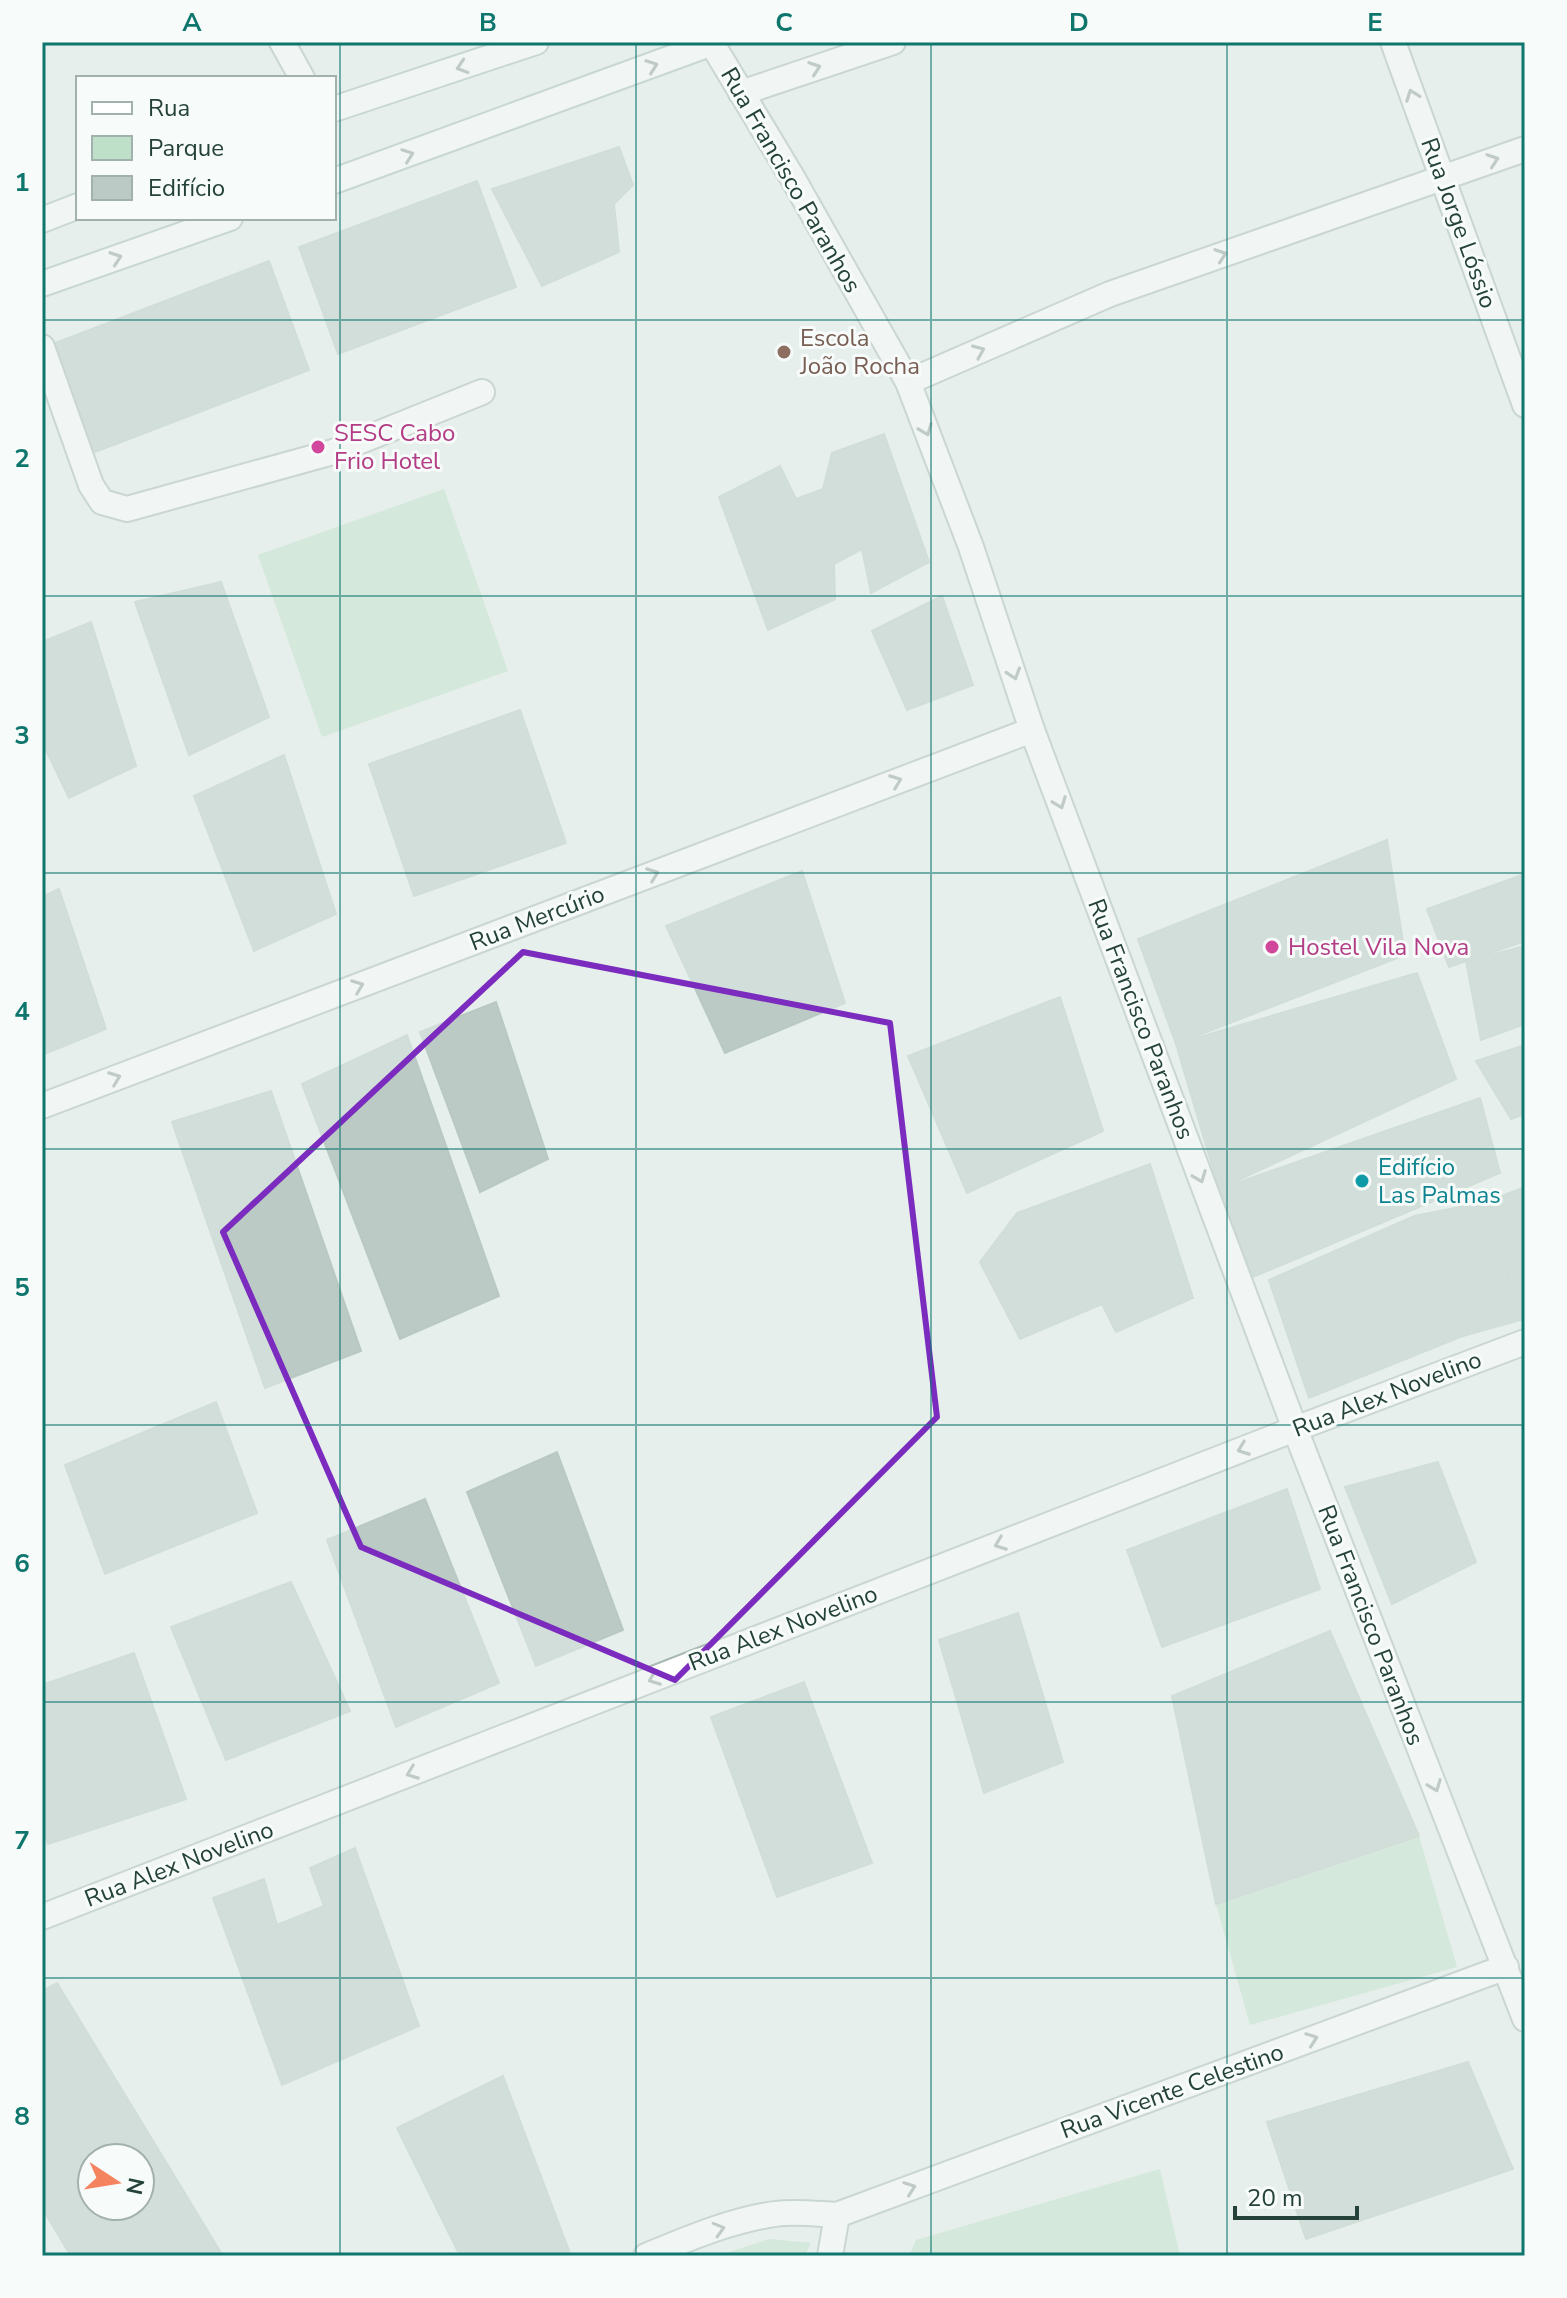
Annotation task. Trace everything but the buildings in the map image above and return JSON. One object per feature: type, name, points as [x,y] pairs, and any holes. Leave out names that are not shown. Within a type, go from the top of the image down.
[{"type":"street","points":[[282,42],[301,76]]},
{"type":"street","points":[[336,108],[536,42]]},
{"type":"street","points":[[741,93],[893,42]]},
{"type":"street","name":"Rua Jorge Lóssio","points":[[1393,42],[1525,405]]},
{"type":"street","points":[[336,180],[713,43]]},
{"type":"street","name":"Rua Francisco Paranhos","points":[[713,43],[908,382],[971,547],[1032,730],[1295,1429],[1525,2019]]},
{"type":"street","points":[[908,382],[1110,294],[1525,149]]},
{"type":"street","points":[[42,220],[76,207]]},
{"type":"street","points":[[42,284],[224,220]]},
{"type":"street","points":[[42,347],[91,485],[102,502],[127,509],[333,452],[482,392]]},
{"type":"street","name":"Rua Mercúrio","points":[[42,1106],[1032,730]]},
{"type":"street","name":"Rua Alex Novelino","points":[[42,1917],[1525,1342]]},
{"type":"street","name":"Rua Vicente Celestino","points":[[646,2256],[699,2234],[774,2214],[837,2215],[1506,1967]]},
{"type":"street","points":[[830,2256],[837,2215]]},
{"type":"highlighted area","points":[[523,952],[890,1023],[937,1417],[675,1680],[361,1547],[223,1232]]},
{"type":"green space","points":[[444,489],[508,671],[322,737],[258,555]]},
{"type":"green space","points":[[1419,1836],[1457,1967],[1250,2025],[1216,1904]]},
{"type":"green space","points":[[1160,2169],[1180,2256],[909,2256],[916,2240]]},
{"type":"green space","points":[[769,2239],[811,2243],[804,2256],[717,2256]]},
{"type":"place","name":"Escola João Rocha","points":[[784,352]]},
{"type":"place","name":"SESC Cabo Frio Hotel","points":[[318,447]]},
{"type":"place","name":"Hostel Vila Nova","points":[[1272,947]]},
{"type":"place","name":"Edifício Las Palmas","points":[[1362,1181]]}]
